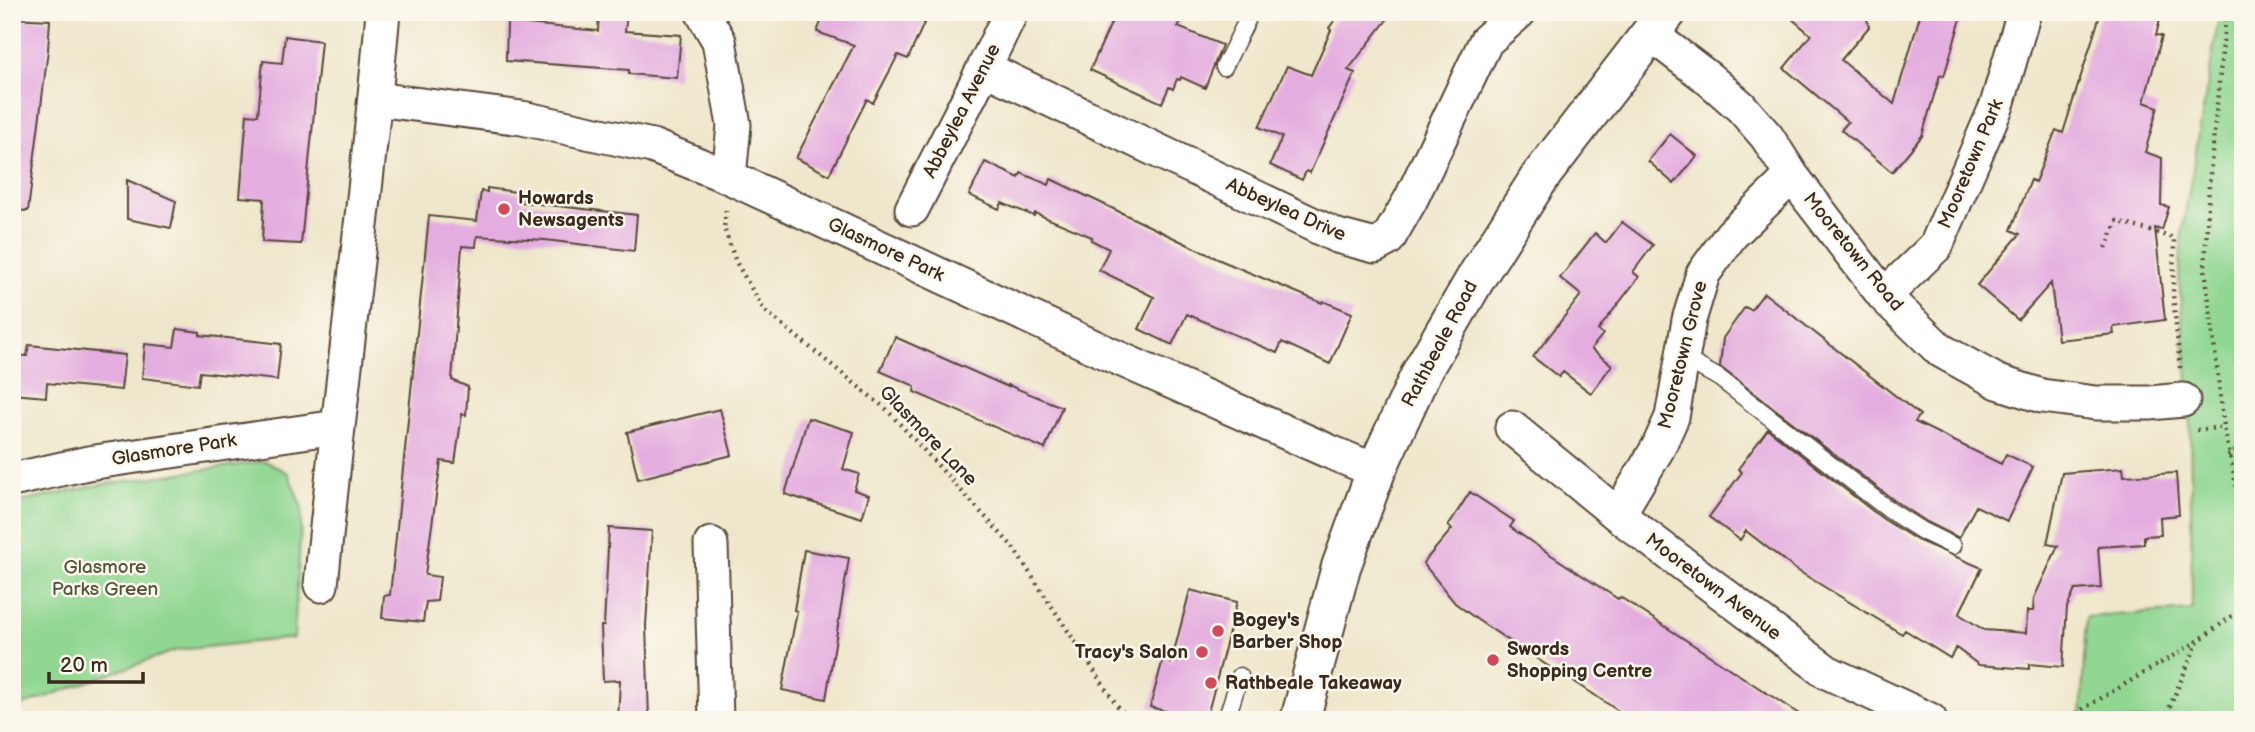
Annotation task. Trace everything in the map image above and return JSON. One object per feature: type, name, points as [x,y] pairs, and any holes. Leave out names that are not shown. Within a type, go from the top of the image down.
[{"type":"main road","name":"Rathbeale Road","points":[[1300,720],[1341,567],[1376,471],[1422,371],[1476,276],[1540,177],[1657,25]]},
{"type":"street","points":[[321,585],[383,12]]},
{"type":"street","points":[[702,12],[719,41],[734,125],[729,177]]},
{"type":"street","name":"Abbeylea Avenue","points":[[912,209],[1011,12]]},
{"type":"street","name":"Abbeylea Drive","points":[[985,68],[1337,236],[1375,246],[1388,239],[1411,199],[1486,41],[1519,12]]},
{"type":"street","name":"Mooretown Park","points":[[1884,296],[1936,246],[1997,105],[2024,12]]},
{"type":"street","name":"Mooretown Road","points":[[1657,25],[1665,46],[1709,78],[1741,107],[1767,137],[1792,176],[1884,296],[1940,350],[1998,382],[2042,396],[2096,403],[2150,403],[2188,415]]},
{"type":"street","name":"Glasmore Park","points":[[375,99],[522,118],[652,146],[729,177],[1110,354],[1376,471]]},
{"type":"street","name":"Mooretown Grove","points":[[1618,515],[1658,448],[1672,417],[1689,320],[1703,274],[1731,235],[1792,176]]},
{"type":"street","name":"Glasmore Park","points":[[12,480],[88,463],[337,427]]},
{"type":"street","name":"Mooretown Avenue","points":[[1512,428],[1618,515],[1827,672],[1930,720]]},
{"type":"street","points":[[711,544],[716,720]]},
{"type":"lane","points":[[1224,67],[1251,12]]},
{"type":"lane","points":[[1682,358],[1719,378],[1889,510],[1922,531],[1953,545]]},
{"type":"lane","points":[[1226,720],[1240,676]]},
{"type":"path","points":[[2226,12],[2209,184],[2205,268],[2228,456],[2243,517]]},
{"type":"path","name":"Glasmore Lane","points":[[729,177],[724,228],[736,262],[764,310],[886,409],[1012,546],[1116,704],[1130,720]]},
{"type":"path","points":[[2106,248],[2117,220],[2174,238],[2173,294],[2188,415],[2224,427]]},
{"type":"path","points":[[2228,456],[2243,446]]},
{"type":"path","points":[[2076,720],[2076,713],[2198,641],[2243,608]]},
{"type":"path","points":[[2164,720],[2198,641]]},
{"type":"green space","points":[[2220,12],[2243,12],[2243,720],[2081,720],[2086,617],[2192,610],[2190,402],[2179,282],[2182,232]]},
{"type":"green space","name":"Glasmore Parks Green","points":[[265,461],[288,473],[302,508],[294,638],[177,650],[12,709],[12,504],[98,485]]},
{"type":"building","points":[[599,12],[627,12],[625,31],[681,35],[677,78],[629,74],[629,70],[506,61],[507,22],[598,31]]},
{"type":"building","points":[[825,12],[929,12],[908,59],[898,55],[873,103],[867,99],[829,175],[796,158],[854,45],[817,32]]},
{"type":"building","points":[[1116,12],[1185,12],[1178,27],[1222,45],[1205,88],[1181,77],[1180,80],[1177,79],[1173,89],[1169,87],[1162,103],[1090,70]]},
{"type":"building","points":[[1341,12],[1393,12],[1348,70],[1355,73],[1310,173],[1306,171],[1302,180],[1270,165],[1282,137],[1259,127],[1287,66],[1311,75],[1331,30],[1329,28]]},
{"type":"building","points":[[1784,12],[1865,12],[1869,27],[1841,60],[1894,104],[1921,12],[1963,12],[1922,136],[1892,172],[1841,130],[1848,122],[1784,68],[1811,35]]},
{"type":"building","points":[[2101,12],[2162,12],[2156,35],[2162,36],[2144,102],[2158,107],[2145,152],[2162,158],[2161,205],[2169,207],[2162,230],[2155,228],[2165,320],[2113,327],[2114,334],[2058,340],[2051,283],[2018,320],[1977,285],[2020,234],[2011,230],[2031,180],[2035,182],[2056,130],[2063,133]]},
{"type":"building","points":[[12,18],[50,20],[28,211],[12,210]]},
{"type":"building","points":[[285,36],[321,41],[301,244],[262,242],[264,199],[240,197],[247,114],[258,115],[263,61],[282,63]]},
{"type":"building","points":[[1670,134],[1697,156],[1674,184],[1648,161]]},
{"type":"building","points":[[985,162],[1019,178],[1021,173],[1049,185],[1051,179],[1222,261],[1352,313],[1330,364],[1282,342],[1277,353],[1187,314],[1172,345],[1139,329],[1154,297],[1099,270],[1109,249],[1091,240],[1092,237],[1035,213],[1034,216],[1002,203],[999,209],[969,195]]},
{"type":"building","points":[[127,180],[176,201],[171,228],[127,219]]},
{"type":"building","points":[[487,188],[523,193],[522,202],[637,215],[634,251],[545,240],[477,236],[476,247],[462,246],[452,380],[468,387],[466,415],[462,414],[455,463],[441,461],[425,575],[440,577],[437,601],[426,602],[423,622],[382,618],[384,596],[390,595],[429,216],[477,221],[481,191],[487,192]]},
{"type":"building","points":[[1622,222],[1653,245],[1633,272],[1639,277],[1598,330],[1603,334],[1591,349],[1612,365],[1591,393],[1563,372],[1559,377],[1533,357],[1581,295],[1560,278],[1595,233],[1606,243]]},
{"type":"building","points":[[1764,293],[1920,415],[1915,422],[2001,464],[2006,454],[2033,467],[2007,521],[1976,506],[1959,538],[1927,522],[1895,501],[1720,367],[1723,338],[1745,307],[1751,310]]},
{"type":"building","points":[[177,329],[200,332],[200,335],[281,344],[277,380],[200,372],[198,385],[142,378],[145,344],[174,347]]},
{"type":"building","points":[[895,337],[1008,387],[1062,407],[1045,449],[914,392],[915,386],[880,371]]},
{"type":"building","points":[[29,345],[125,355],[121,390],[47,383],[46,397],[12,394],[12,355],[27,356]]},
{"type":"building","points":[[720,409],[732,455],[638,479],[627,432]]},
{"type":"building","points":[[808,418],[854,432],[843,469],[859,474],[854,490],[869,495],[862,518],[785,494]]},
{"type":"building","points":[[1768,429],[1883,519],[1917,540],[1982,568],[1959,614],[1984,630],[2026,633],[2027,611],[2033,611],[2034,598],[2058,546],[2047,544],[2062,473],[2123,468],[2124,476],[2176,473],[2179,515],[2160,517],[2161,535],[2144,536],[2144,544],[2098,547],[2101,588],[2075,590],[2067,607],[2063,667],[2029,664],[2029,669],[1979,665],[1956,648],[1950,658],[1905,630],[1902,634],[1795,569],[1746,531],[1740,540],[1709,517],[1742,472],[1738,469]]},
{"type":"building","points":[[1470,492],[1514,521],[1510,527],[1533,543],[1808,720],[1632,720],[1479,621],[1455,603],[1423,563],[1452,529],[1448,526]]},
{"type":"building","points":[[609,528],[652,531],[646,625],[649,720],[618,720],[620,680],[603,681],[601,626],[604,626]]},
{"type":"building","points":[[804,550],[849,558],[826,699],[782,690],[797,611],[794,610]]},
{"type":"building","points":[[1190,590],[1237,602],[1206,720],[1150,707],[1165,652],[1171,663]]},
{"type":"place","name":"Howards Newsagents","points":[[504,209]]},
{"type":"place","name":"Bogey's Barber Shop","points":[[1218,631]]},
{"type":"place","name":"Tracy's Salon","points":[[1202,652]]},
{"type":"place","name":"Swords Shopping Centre","points":[[1493,660]]},
{"type":"place","name":"Rathbeale Takeaway","points":[[1211,683]]}]
